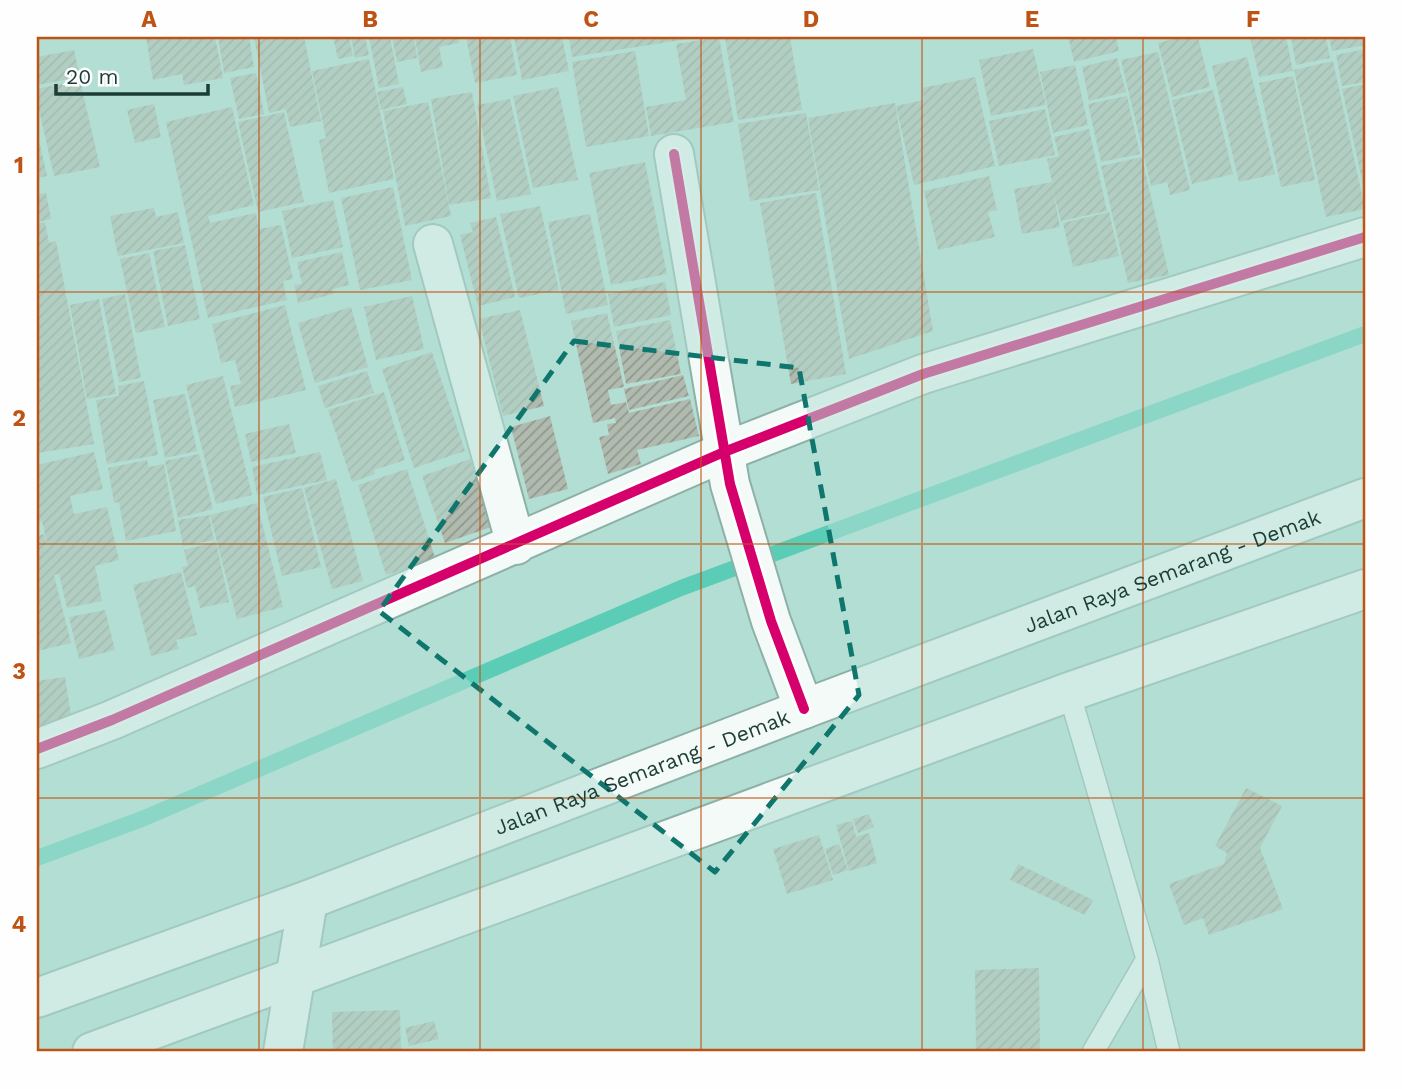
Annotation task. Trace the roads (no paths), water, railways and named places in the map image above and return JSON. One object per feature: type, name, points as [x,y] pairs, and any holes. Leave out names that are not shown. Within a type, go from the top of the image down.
[{"type":"main road","points":[[674,154],[727,468],[771,621],[803,709]]},
{"type":"main road","points":[[37,749],[112,720],[516,545],[727,468],[923,374],[1365,237]]},
{"type":"main road","points":[[433,244],[516,545]]},
{"type":"main road","name":"Jalan Raya Semarang - Demak","points":[[37,998],[308,901],[803,709],[1365,498]]},
{"type":"main road","points":[[92,1052],[1069,692],[1365,589]]},
{"type":"main road","points":[[283,1052],[308,901]]},
{"type":"lane","points":[[1069,692],[1147,959],[1169,1052]]},
{"type":"lane","points":[[1093,1052],[1147,959]]},
{"type":"waterway","points":[[37,858],[142,819],[681,588],[1365,334]]}]
